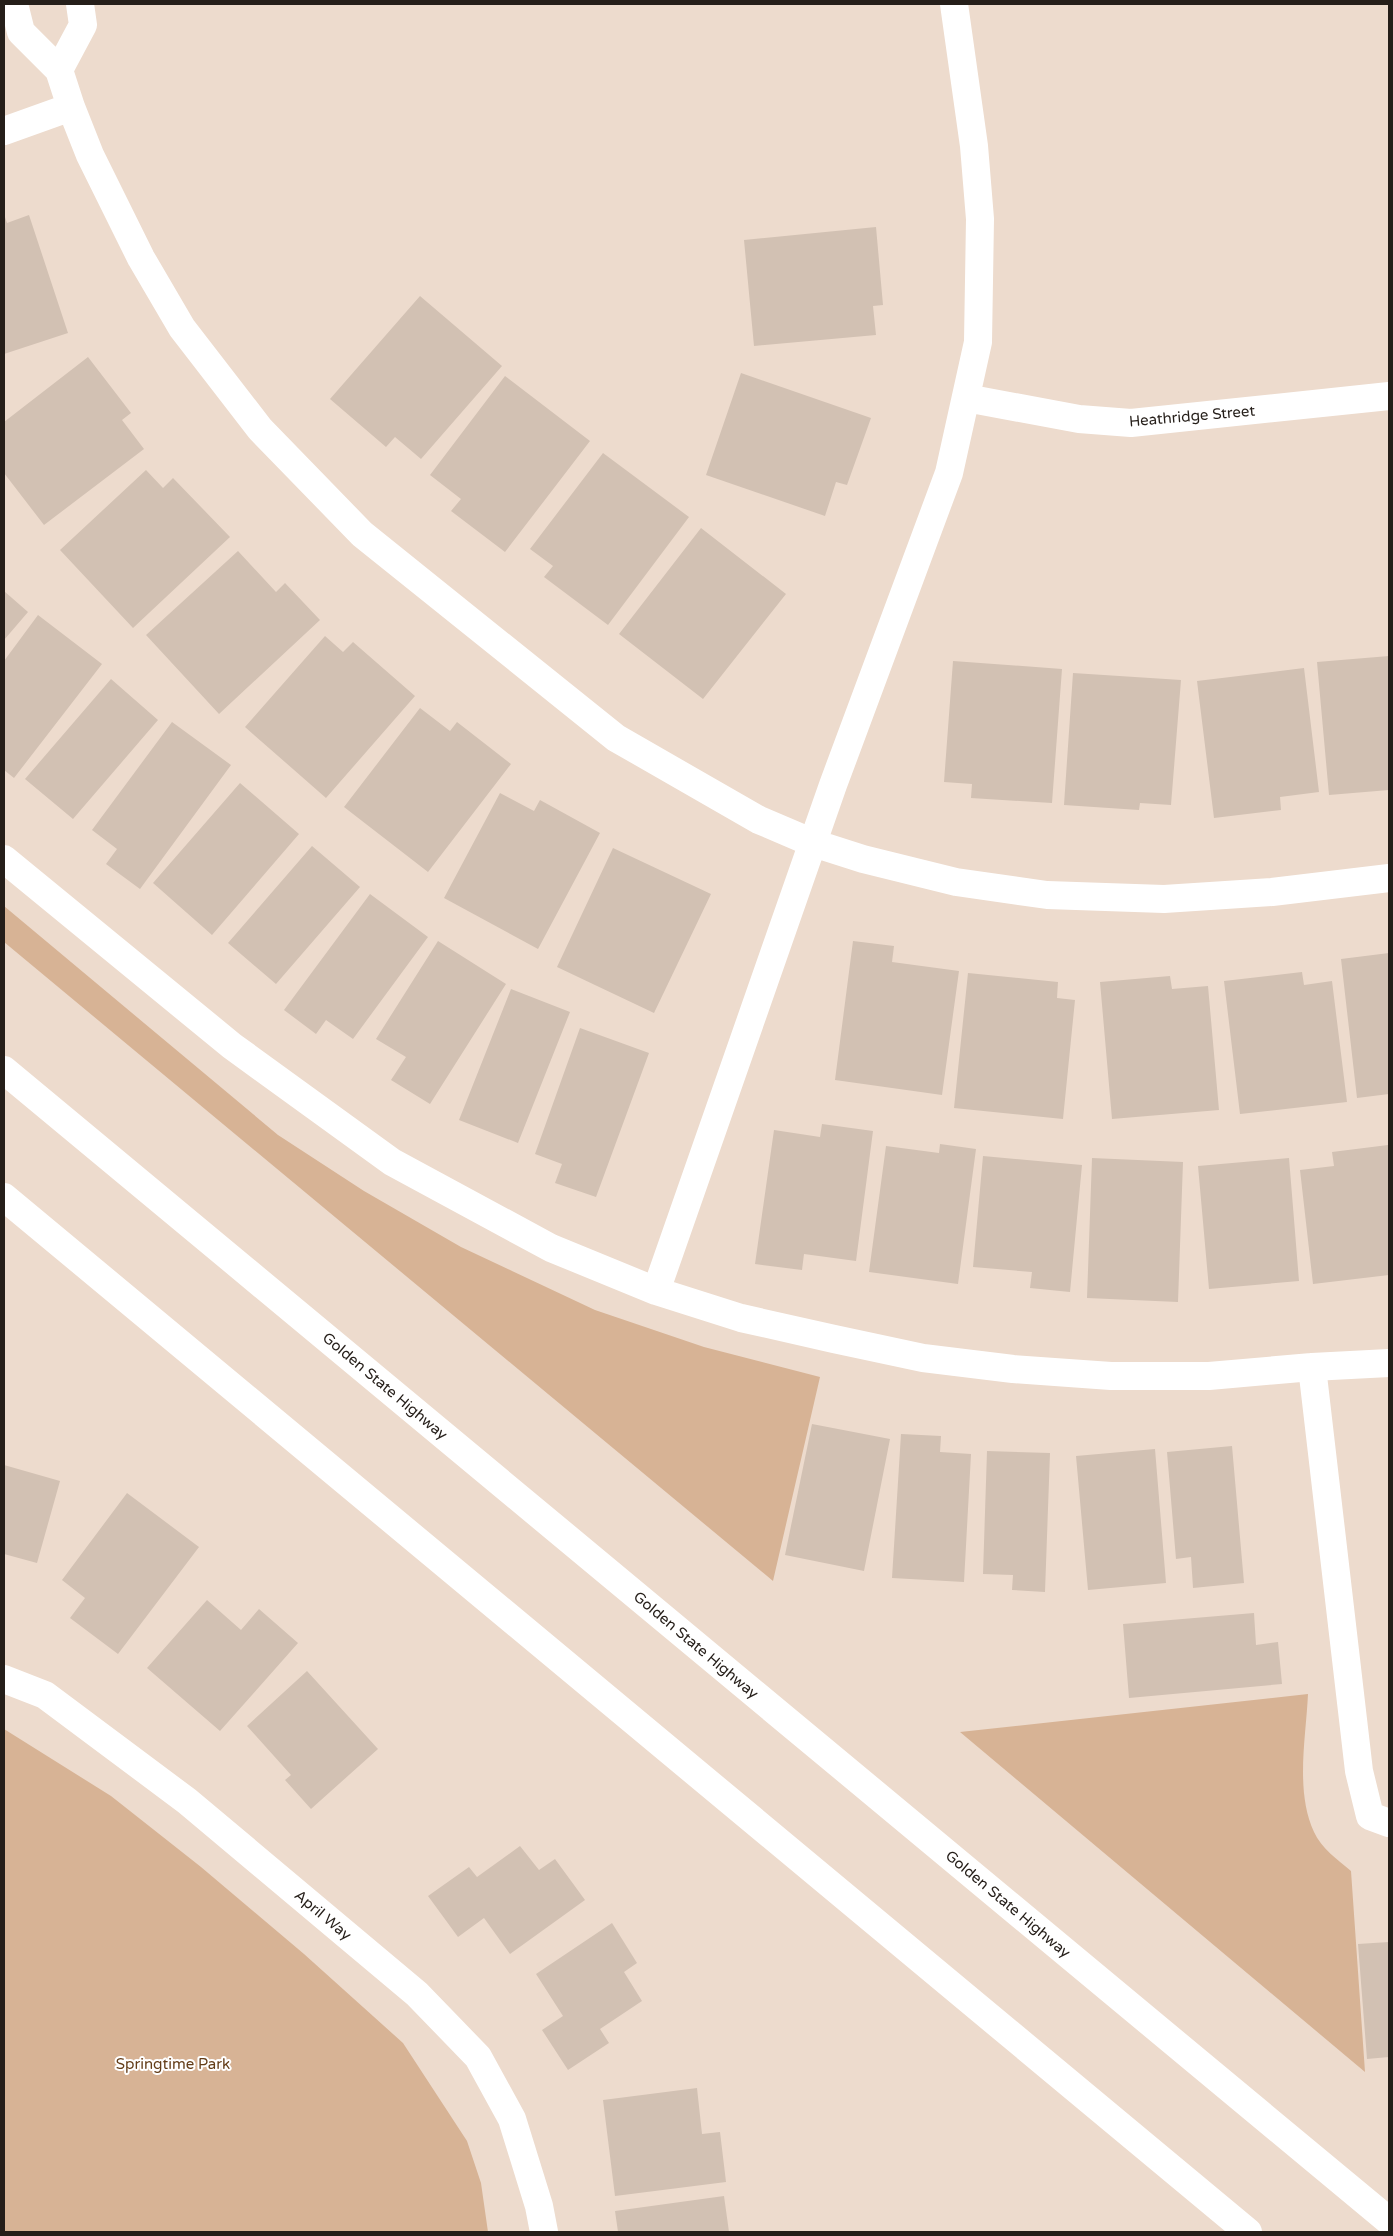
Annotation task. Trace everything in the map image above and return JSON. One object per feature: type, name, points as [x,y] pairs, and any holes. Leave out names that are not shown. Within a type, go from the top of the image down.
[{"type":"main road","points":[[14,4],[21,32],[59,70],[90,155],[141,258],[182,328],[260,429],[362,534],[616,738],[760,820],[813,843],[863,859],[956,882],[1048,895],[1164,900],[1272,892],[1389,878]]},
{"type":"main road","points":[[59,70],[83,25],[80,4]]},
{"type":"main road","points":[[656,1291],[813,843],[949,472],[978,342],[980,219],[974,146],[954,4]]},
{"type":"main road","points":[[4,131],[71,107]]},
{"type":"main road","name":"Heathridge Street","points":[[966,398],[1079,419],[1131,423],[1389,396]]},
{"type":"main road","points":[[4,859],[232,1046],[392,1162],[551,1248],[656,1291],[741,1318],[834,1339],[923,1358],[1013,1369],[1111,1376],[1209,1376],[1312,1367],[1389,1363]]},
{"type":"main road","name":"Golden State Highway","points":[[4,1070],[1389,2221]]},
{"type":"main road","points":[[4,1197],[1248,2232]]},
{"type":"main road","points":[[1312,1367],[1358,1771],[1370,1816],[1389,1823]]},
{"type":"main road","name":"April Way","points":[[4,1679],[45,1695],[187,1801],[417,1994],[478,2057],[512,2119],[539,2206],[544,2232]]},
{"type":"green space","points":[[4,906],[278,1135],[364,1191],[461,1247],[595,1310],[704,1347],[820,1377],[773,1581],[4,942]]},
{"type":"green space","points":[[1308,1694],[1303,1764],[1305,1799],[1308,1816],[1317,1838],[1330,1853],[1351,1871],[1365,2072],[960,1732]]},
{"type":"green space","name":"Springtime Park","points":[[4,1729],[111,1796],[201,1867],[304,1954],[403,2043],[467,2141],[481,2183],[488,2232],[4,2232]]},
{"type":"building","points":[[4,214],[7,223],[29,215],[68,333],[4,354]]},
{"type":"building","points":[[876,227],[883,305],[873,306],[876,335],[754,346],[744,240]]},
{"type":"building","points":[[420,296],[502,366],[421,459],[395,437],[386,447],[330,399]]},
{"type":"building","points":[[88,357],[131,413],[122,420],[144,449],[44,525],[4,473],[4,422]]},
{"type":"building","points":[[741,373],[871,418],[847,485],[836,482],[825,516],[706,475]]},
{"type":"building","points":[[505,376],[590,441],[505,552],[451,511],[461,499],[430,475]]},
{"type":"building","points":[[603,453],[689,517],[608,625],[544,577],[553,566],[530,549]]},
{"type":"building","points":[[146,470],[163,488],[173,478],[230,537],[133,628],[60,550]]},
{"type":"building","points":[[701,528],[786,594],[703,699],[619,634]]},
{"type":"building","points":[[238,551],[276,592],[285,583],[320,620],[219,714],[146,635]]},
{"type":"building","points":[[4,591],[28,612],[4,640]]},
{"type":"building","points":[[38,615],[102,664],[14,778],[4,770],[4,661]]},
{"type":"building","points":[[325,636],[343,652],[353,642],[415,696],[326,798],[245,727]]},
{"type":"building","points":[[1389,656],[1389,790],[1329,795],[1317,662]]},
{"type":"building","points":[[953,661],[1062,669],[1052,803],[971,798],[972,784],[944,782]]},
{"type":"building","points":[[1304,668],[1319,792],[1280,797],[1281,810],[1214,818],[1197,681]]},
{"type":"building","points":[[1073,673],[1181,680],[1171,805],[1140,803],[1139,810],[1064,805]]},
{"type":"building","points":[[111,679],[158,720],[73,819],[25,779]]},
{"type":"building","points":[[420,708],[450,731],[457,722],[511,764],[428,872],[344,807]]},
{"type":"building","points":[[172,722],[231,765],[140,889],[106,864],[117,849],[92,830]]},
{"type":"building","points":[[240,783],[299,834],[212,935],[153,883]]},
{"type":"building","points":[[500,793],[534,811],[540,800],[600,833],[538,949],[444,898]]},
{"type":"building","points":[[312,846],[360,887],[276,984],[228,943]]},
{"type":"building","points":[[613,848],[711,894],[654,1013],[557,967]]},
{"type":"building","points":[[370,894],[428,937],[353,1039],[326,1020],[316,1034],[284,1010]]},
{"type":"building","points":[[438,941],[506,984],[430,1104],[391,1080],[406,1057],[376,1039]]},
{"type":"building","points":[[853,941],[894,946],[892,962],[959,971],[942,1095],[835,1080]]},
{"type":"building","points":[[1389,953],[1389,1094],[1357,1098],[1341,959]]},
{"type":"building","points":[[1302,972],[1304,985],[1332,981],[1347,1102],[1240,1114],[1224,981]]},
{"type":"building","points":[[968,973],[1058,982],[1057,998],[1075,1000],[1063,1119],[954,1108]]},
{"type":"building","points":[[1170,976],[1172,989],[1208,986],[1219,1110],[1112,1119],[1100,982]]},
{"type":"building","points":[[511,989],[570,1012],[518,1143],[459,1120]]},
{"type":"building","points":[[580,1028],[649,1053],[596,1197],[555,1183],[562,1164],[535,1154]]},
{"type":"building","points":[[822,1124],[873,1131],[856,1261],[804,1254],[802,1270],[755,1264],[774,1130],[820,1137]]},
{"type":"building","points":[[940,1144],[976,1149],[958,1284],[869,1272],[886,1146],[939,1153]]},
{"type":"building","points":[[1388,1145],[1389,1275],[1313,1284],[1300,1170],[1334,1166],[1332,1152]]},
{"type":"building","points":[[983,1156],[1082,1165],[1070,1292],[1030,1288],[1032,1272],[973,1267]]},
{"type":"building","points":[[1092,1158],[1183,1162],[1178,1302],[1087,1298]]},
{"type":"building","points":[[1289,1158],[1299,1281],[1209,1289],[1198,1166]]},
{"type":"building","points":[[812,1424],[890,1439],[864,1571],[785,1555]]},
{"type":"building","points":[[901,1434],[941,1436],[940,1452],[971,1454],[964,1582],[892,1578]]},
{"type":"building","points":[[1232,1446],[1244,1583],[1193,1588],[1191,1557],[1176,1559],[1167,1452]]},
{"type":"building","points":[[1155,1449],[1166,1583],[1088,1590],[1076,1456]]},
{"type":"building","points":[[987,1451],[1050,1453],[1045,1592],[1012,1590],[1013,1575],[983,1574]]},
{"type":"building","points":[[4,1465],[60,1481],[37,1563],[4,1554]]},
{"type":"building","points":[[127,1493],[199,1547],[118,1654],[70,1618],[85,1598],[62,1580]]},
{"type":"building","points":[[207,1600],[241,1630],[259,1609],[298,1643],[220,1731],[147,1668]]},
{"type":"building","points":[[1254,1613],[1256,1645],[1278,1642],[1282,1684],[1129,1698],[1123,1624]]},
{"type":"building","points":[[307,1671],[378,1749],[311,1809],[285,1780],[291,1775],[247,1726]]},
{"type":"building","points":[[520,1846],[539,1870],[555,1859],[585,1900],[510,1954],[484,1918],[458,1937],[428,1896],[469,1867],[477,1877]]},
{"type":"building","points":[[612,1923],[637,1963],[624,1972],[642,2001],[600,2029],[609,2043],[568,2070],[542,2030],[563,2016],[536,1974]]},
{"type":"building","points":[[1389,1942],[1389,2057],[1367,2059],[1358,1944]]},
{"type":"building","points":[[697,2088],[702,2134],[720,2132],[726,2182],[615,2196],[603,2100]]},
{"type":"building","points":[[724,2196],[729,2232],[618,2232],[615,2211]]}]
